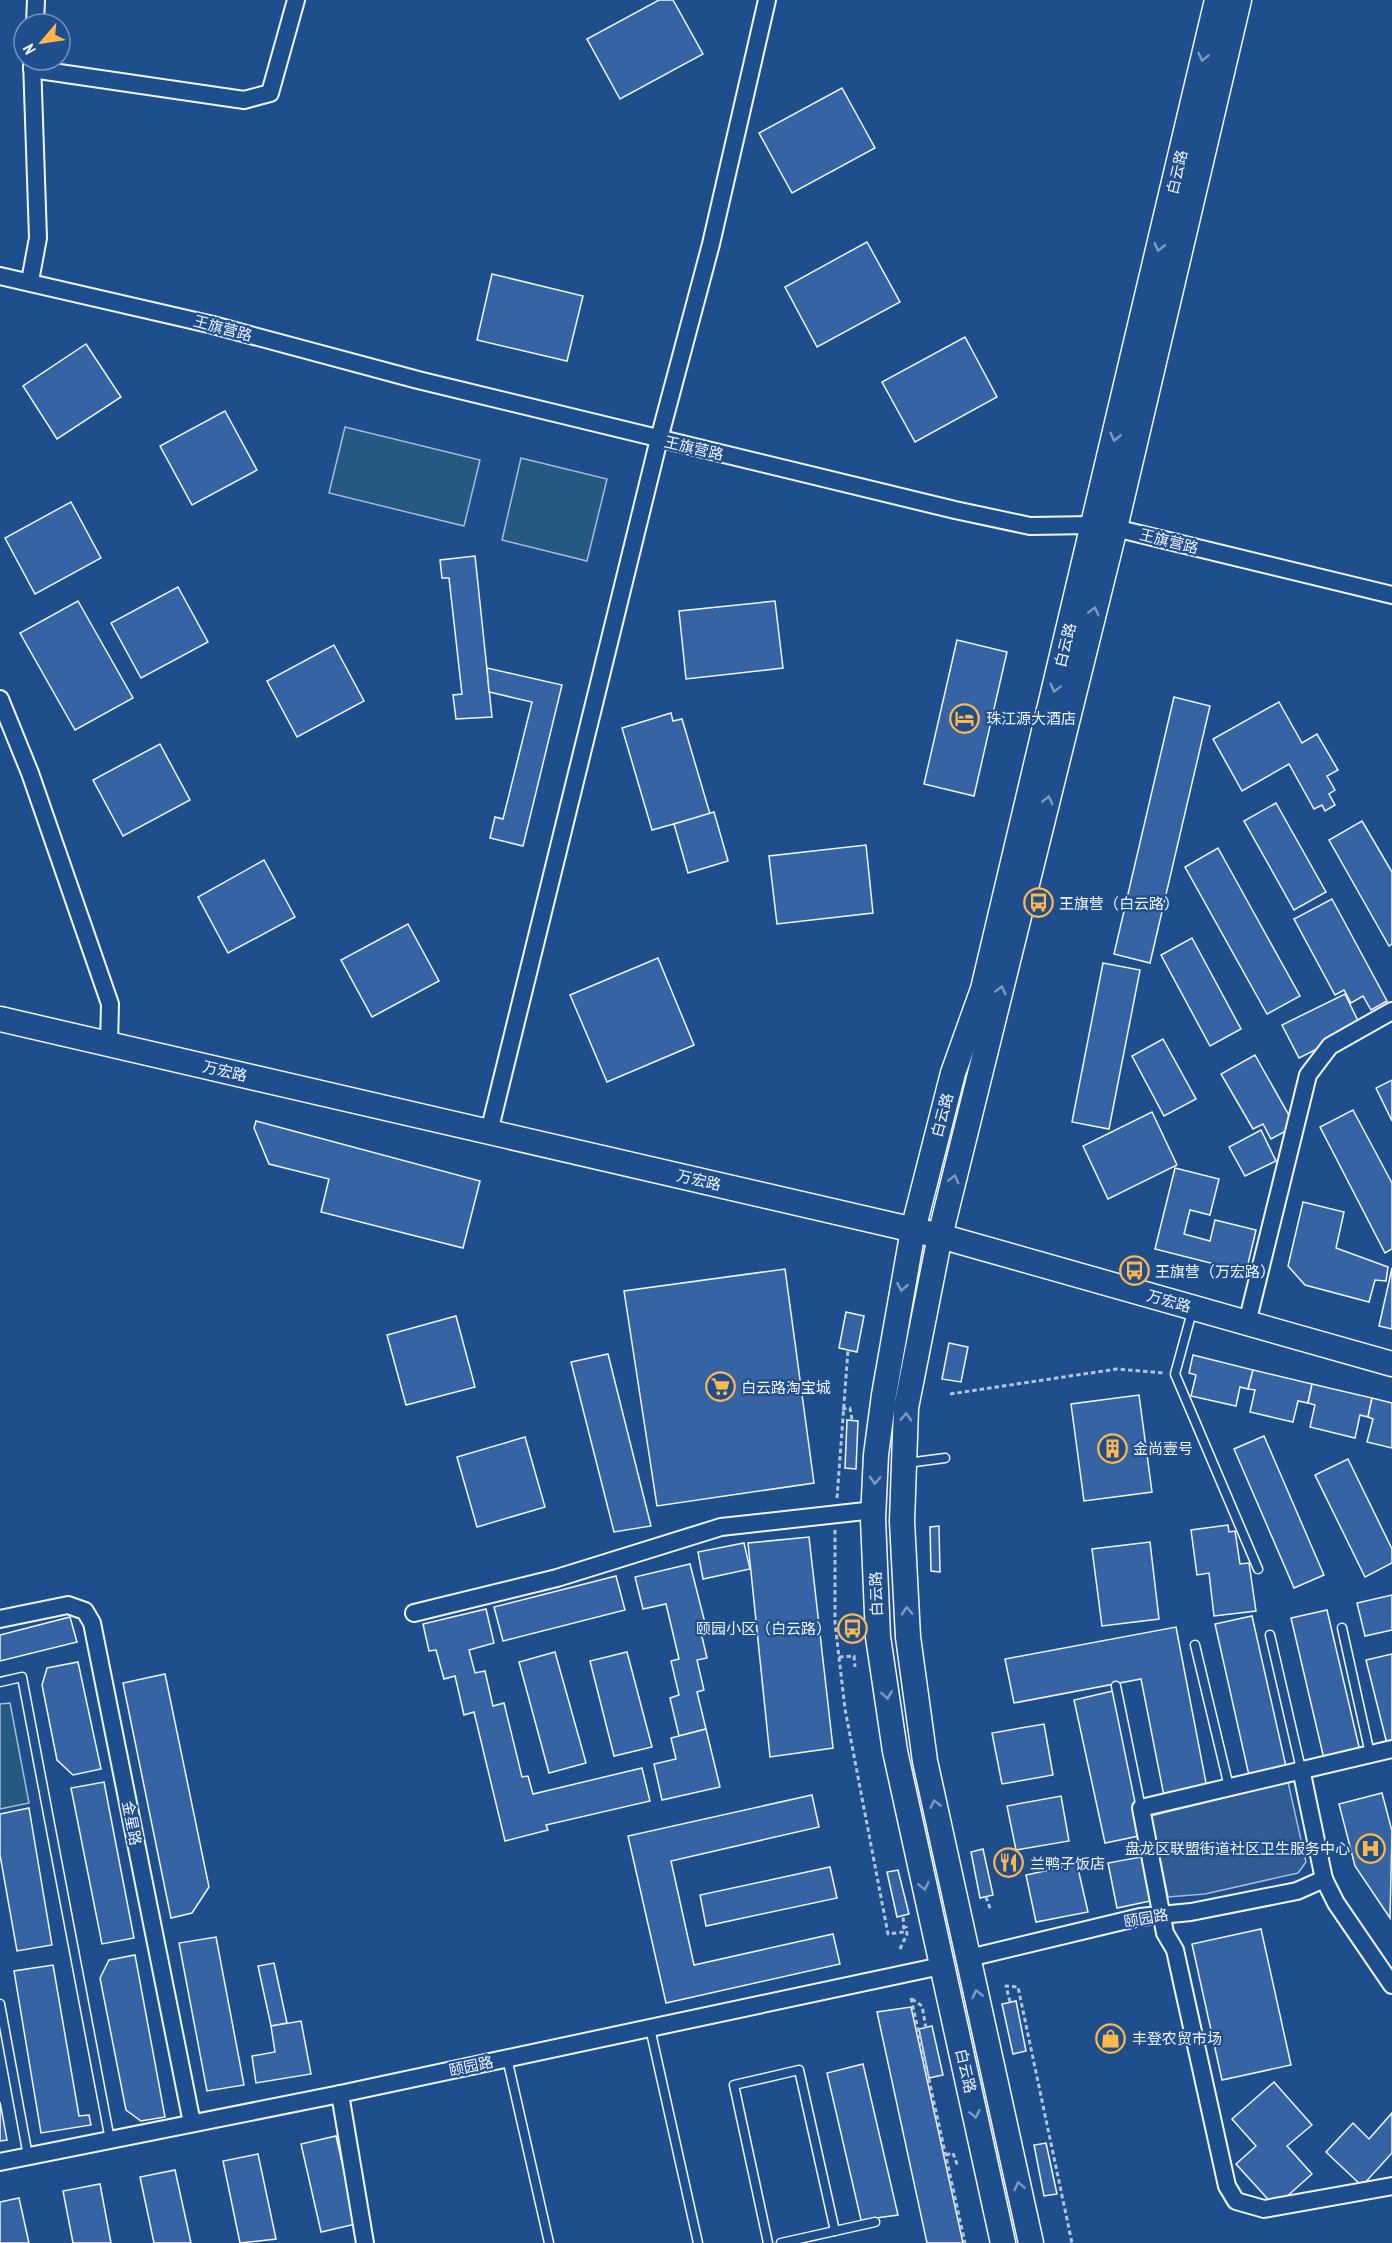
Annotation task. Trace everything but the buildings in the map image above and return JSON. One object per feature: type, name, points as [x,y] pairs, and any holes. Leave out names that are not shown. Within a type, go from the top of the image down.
[{"type":"main road","name":"白云路","points":[[1031,2243],[925,1761],[908,1637],[902,1521],[906,1408],[940,1236],[1105,526],[1217,0]]},
{"type":"main road","name":"白云路","points":[[1003,2243],[895,1751],[878,1637],[874,1510],[884,1395],[913,1230],[953,1074],[983,989],[1105,526],[1239,0]]},
{"type":"main road","name":"万宏路","points":[[0,1019],[940,1236],[1392,1364]]},
{"type":"street","points":[[72,72],[244,100],[270,93],[296,0]]},
{"type":"street","points":[[489,1132],[659,439],[711,244],[767,0]]},
{"type":"street","points":[[30,281],[38,238],[32,72]]},
{"type":"street","name":"王旗营路","points":[[0,276],[30,281],[213,325],[418,380],[659,439],[1030,526],[1105,526],[1392,595]]},
{"type":"street","points":[[0,699],[30,774],[110,1004],[109,1044]]},
{"type":"street","points":[[1247,1323],[1308,1075],[1330,1046],[1392,1011]]},
{"type":"street","points":[[414,1613],[557,1578],[721,1527],[874,1510]]},
{"type":"street","name":"金星路","points":[[0,1619],[68,1605],[85,1611],[92,1623],[192,2123]]},
{"type":"street","points":[[1392,1749],[1141,1808],[1166,1933],[1174,1950],[1227,2186],[1236,2201],[1264,2209],[1392,2187]]},
{"type":"street","points":[[1301,1770],[1323,1879],[1336,1904],[1392,1985]]},
{"type":"street","name":"颐园路","points":[[969,1958],[1140,1917],[1297,1891],[1323,1879]]},
{"type":"street","name":"颐园路","points":[[0,2162],[340,2094],[941,1966]]},
{"type":"street","points":[[340,2094],[365,2243]]},
{"type":"lane","points":[[1193,1308],[1174,1374],[1258,1569]]},
{"type":"lane","points":[[904,1463],[945,1458]]},
{"type":"lane","points":[[1342,1628],[1370,1754]]},
{"type":"lane","points":[[1270,1635],[1301,1770]]},
{"type":"lane","points":[[1195,1645],[1229,1787]]},
{"type":"lane","points":[[0,1682],[22,1677],[110,2140]]},
{"type":"lane","points":[[1116,1686],[1141,1808]]},
{"type":"lane","points":[[0,2004],[28,2156]]},
{"type":"lane","points":[[650,2028],[698,2243]]},
{"type":"lane","points":[[507,2058],[549,2243]]},
{"type":"lane","points":[[768,2243],[734,2085],[799,2070],[835,2231]]},
{"type":"lane","points":[[781,2243],[875,2222]]},
{"type":"path","points":[[837,1499],[848,1350]]},
{"type":"path","points":[[950,1394],[1117,1369],[1174,1374]]},
{"type":"path","points":[[842,1409],[850,1408],[852,1420]]},
{"type":"path","points":[[835,1527],[835,1623],[845,1709],[888,1934],[904,1932],[903,1915],[907,1934],[900,1949]]},
{"type":"path","points":[[839,1657],[854,1656],[855,1667]]},
{"type":"path","points":[[986,1897],[991,1911]]},
{"type":"path","points":[[1010,2002],[1006,1986],[1018,1987],[1072,2243]]},
{"type":"path","points":[[926,2028],[922,2006],[911,1998],[965,2243]]},
{"type":"path","points":[[946,2155],[953,2153],[958,2167]]},
{"type":"shaded area","points":[[345,427],[480,460],[464,526],[329,493]]},
{"type":"shaded area","points":[[521,458],[607,479],[587,561],[502,540]]},
{"type":"shaded area","points":[[10,1703],[29,1803],[0,1809],[0,1704]]},
{"type":"shaded area","points":[[1288,1782],[1306,1862],[1298,1873],[1205,1894],[1168,1897],[1151,1816]]},
{"type":"place","name":"珠江源大酒店","points":[[965,718]]},
{"type":"place","name":"王旗营（白云路）","points":[[1038,903]]},
{"type":"place","name":"王旗营（万宏路）","points":[[1134,1271]]},
{"type":"place","name":"白云路淘宝城","points":[[720,1387]]},
{"type":"place","name":"金尚壹号","points":[[1112,1448]]},
{"type":"place","name":"颐园小区（白云路）","points":[[852,1628]]},
{"type":"place","name":"盘龙区联盟街道社区卫生服务中心","points":[[1371,1848]]},
{"type":"place","name":"兰鸭子饭店","points":[[1009,1863]]},
{"type":"place","name":"丰登农贸市场","points":[[1111,2038]]}]
